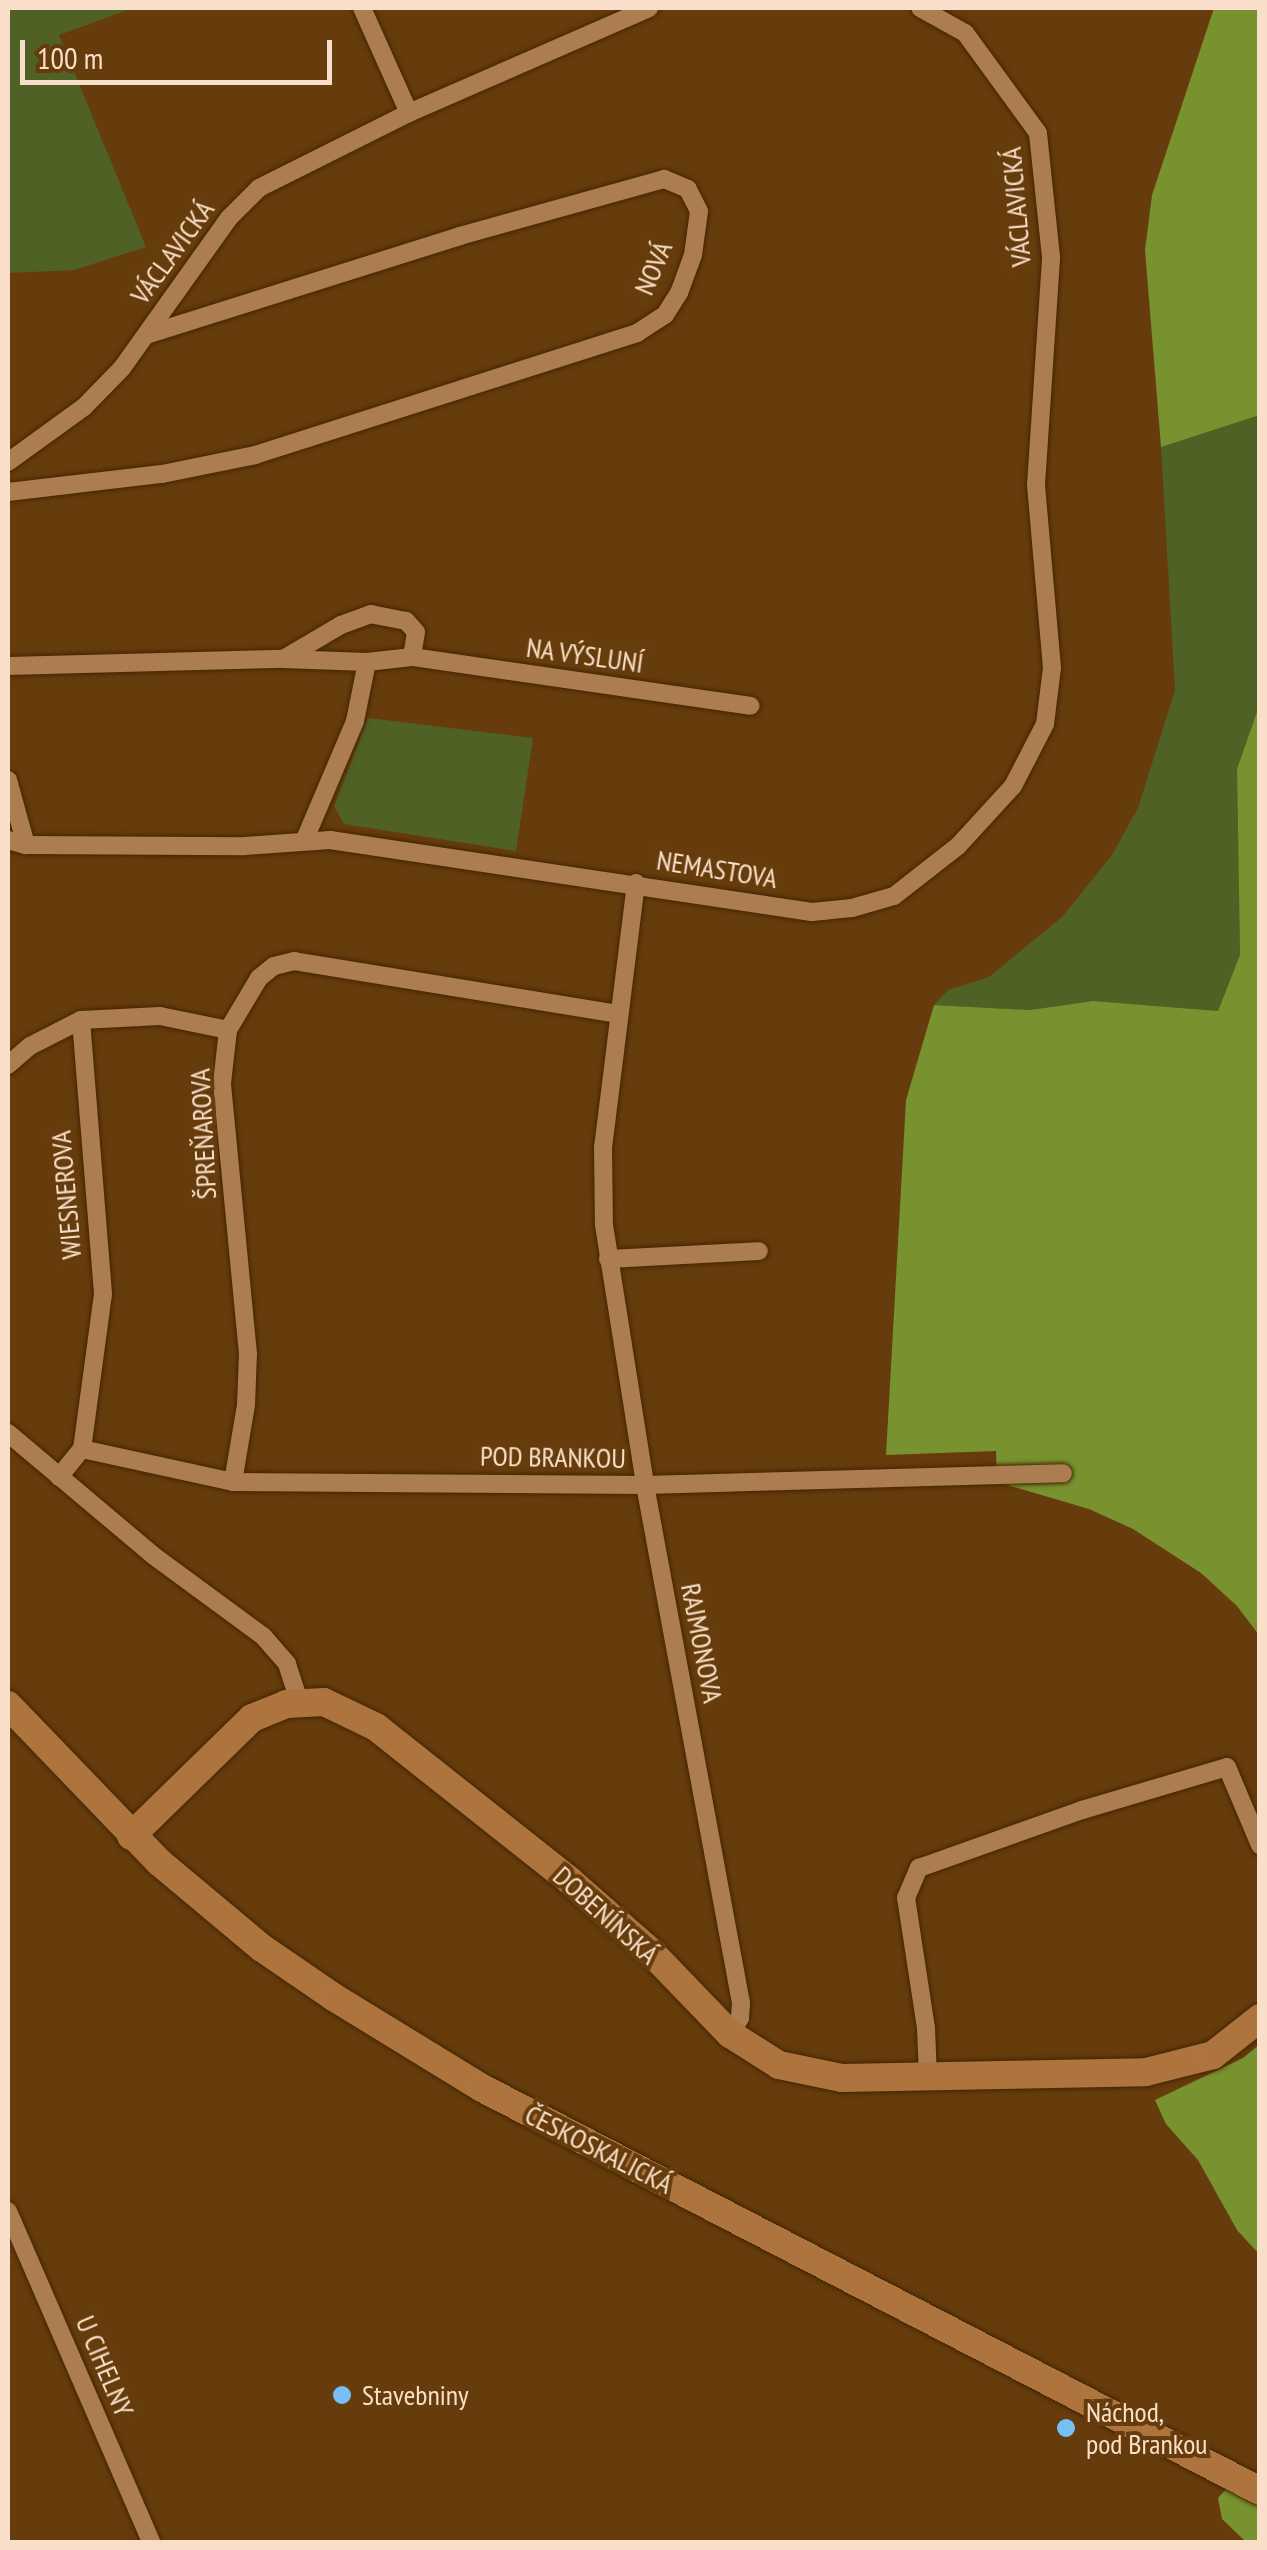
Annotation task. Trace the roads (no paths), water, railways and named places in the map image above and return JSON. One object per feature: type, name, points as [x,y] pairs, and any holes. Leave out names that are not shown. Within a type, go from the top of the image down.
[{"type":"main road","points":[[132,1836],[239,1728],[263,1712],[299,1702]]},
{"type":"main road","name":"DOBENÍNSKÁ","points":[[299,1702],[337,1705],[376,1727],[600,1907],[730,2034],[763,2058],[803,2072],[842,2078],[1146,2072],[1213,2054],[1260,2018]]},
{"type":"main road","name":"ČESKOSKALICKÁ","points":[[8,1705],[132,1836],[262,1948],[482,2088],[1260,2492]]},
{"type":"street","points":[[362,8],[409,113]]},
{"type":"street","name":"VÁCLAVICKÁ","points":[[8,462],[84,407],[146,335],[229,218],[259,188],[409,113],[649,8]]},
{"type":"street","name":"VÁCLAVICKÁ","points":[[930,10],[966,33],[1038,133],[1051,257],[1038,432]]},
{"type":"street","name":"NOVÁ","points":[[8,492],[162,474],[256,454],[637,334],[666,315],[679,293],[692,255],[699,211],[688,189],[664,179],[460,236],[146,335]]},
{"type":"street","name":"NEMASTOVA","points":[[17,842],[246,846],[304,839],[812,912],[852,908],[894,896],[958,846],[1013,786],[1045,724],[1052,668],[1036,485],[1038,432]]},
{"type":"street","name":"NA VÝSLUNÍ","points":[[283,659],[341,625],[371,614],[406,620],[416,632],[412,657]]},
{"type":"street","name":"NA VÝSLUNÍ","points":[[8,666],[283,659],[368,662],[412,657],[750,706]]},
{"type":"street","points":[[304,839],[355,721],[368,662]]},
{"type":"street","points":[[8,780],[17,842]]},
{"type":"street","name":"RAJMONOVA","points":[[636,884],[602,1147],[608,1258],[645,1485],[741,2002],[740,2018],[730,2034]]},
{"type":"street","name":"ŠPREŇAROVA","points":[[233,1482],[246,1405],[248,1354],[222,1083],[228,1030],[259,978],[274,966],[294,960],[618,1014]]},
{"type":"street","points":[[8,1065],[30,1046],[81,1020],[160,1016],[228,1030]]},
{"type":"street","name":"WIESNEROVA","points":[[81,1020],[103,1294],[82,1449]]},
{"type":"street","points":[[608,1258],[760,1252]]},
{"type":"street","points":[[8,1433],[263,1636],[287,1664],[299,1702]]},
{"type":"street","points":[[59,1477],[82,1449]]},
{"type":"street","name":"POD BRANKOU","points":[[82,1449],[233,1482],[645,1485],[1063,1473]]},
{"type":"street","points":[[928,2078],[926,2028],[906,1898],[919,1868],[1082,1810],[1227,1767],[1260,1845]]},
{"type":"street","name":"U CIHELNY","points":[[8,2211],[151,2542]]},
{"type":"place","name":"Stavebniny","points":[[342,2395]]},
{"type":"place","name":"Náchod, pod Brankou","points":[[1066,2428]]}]
